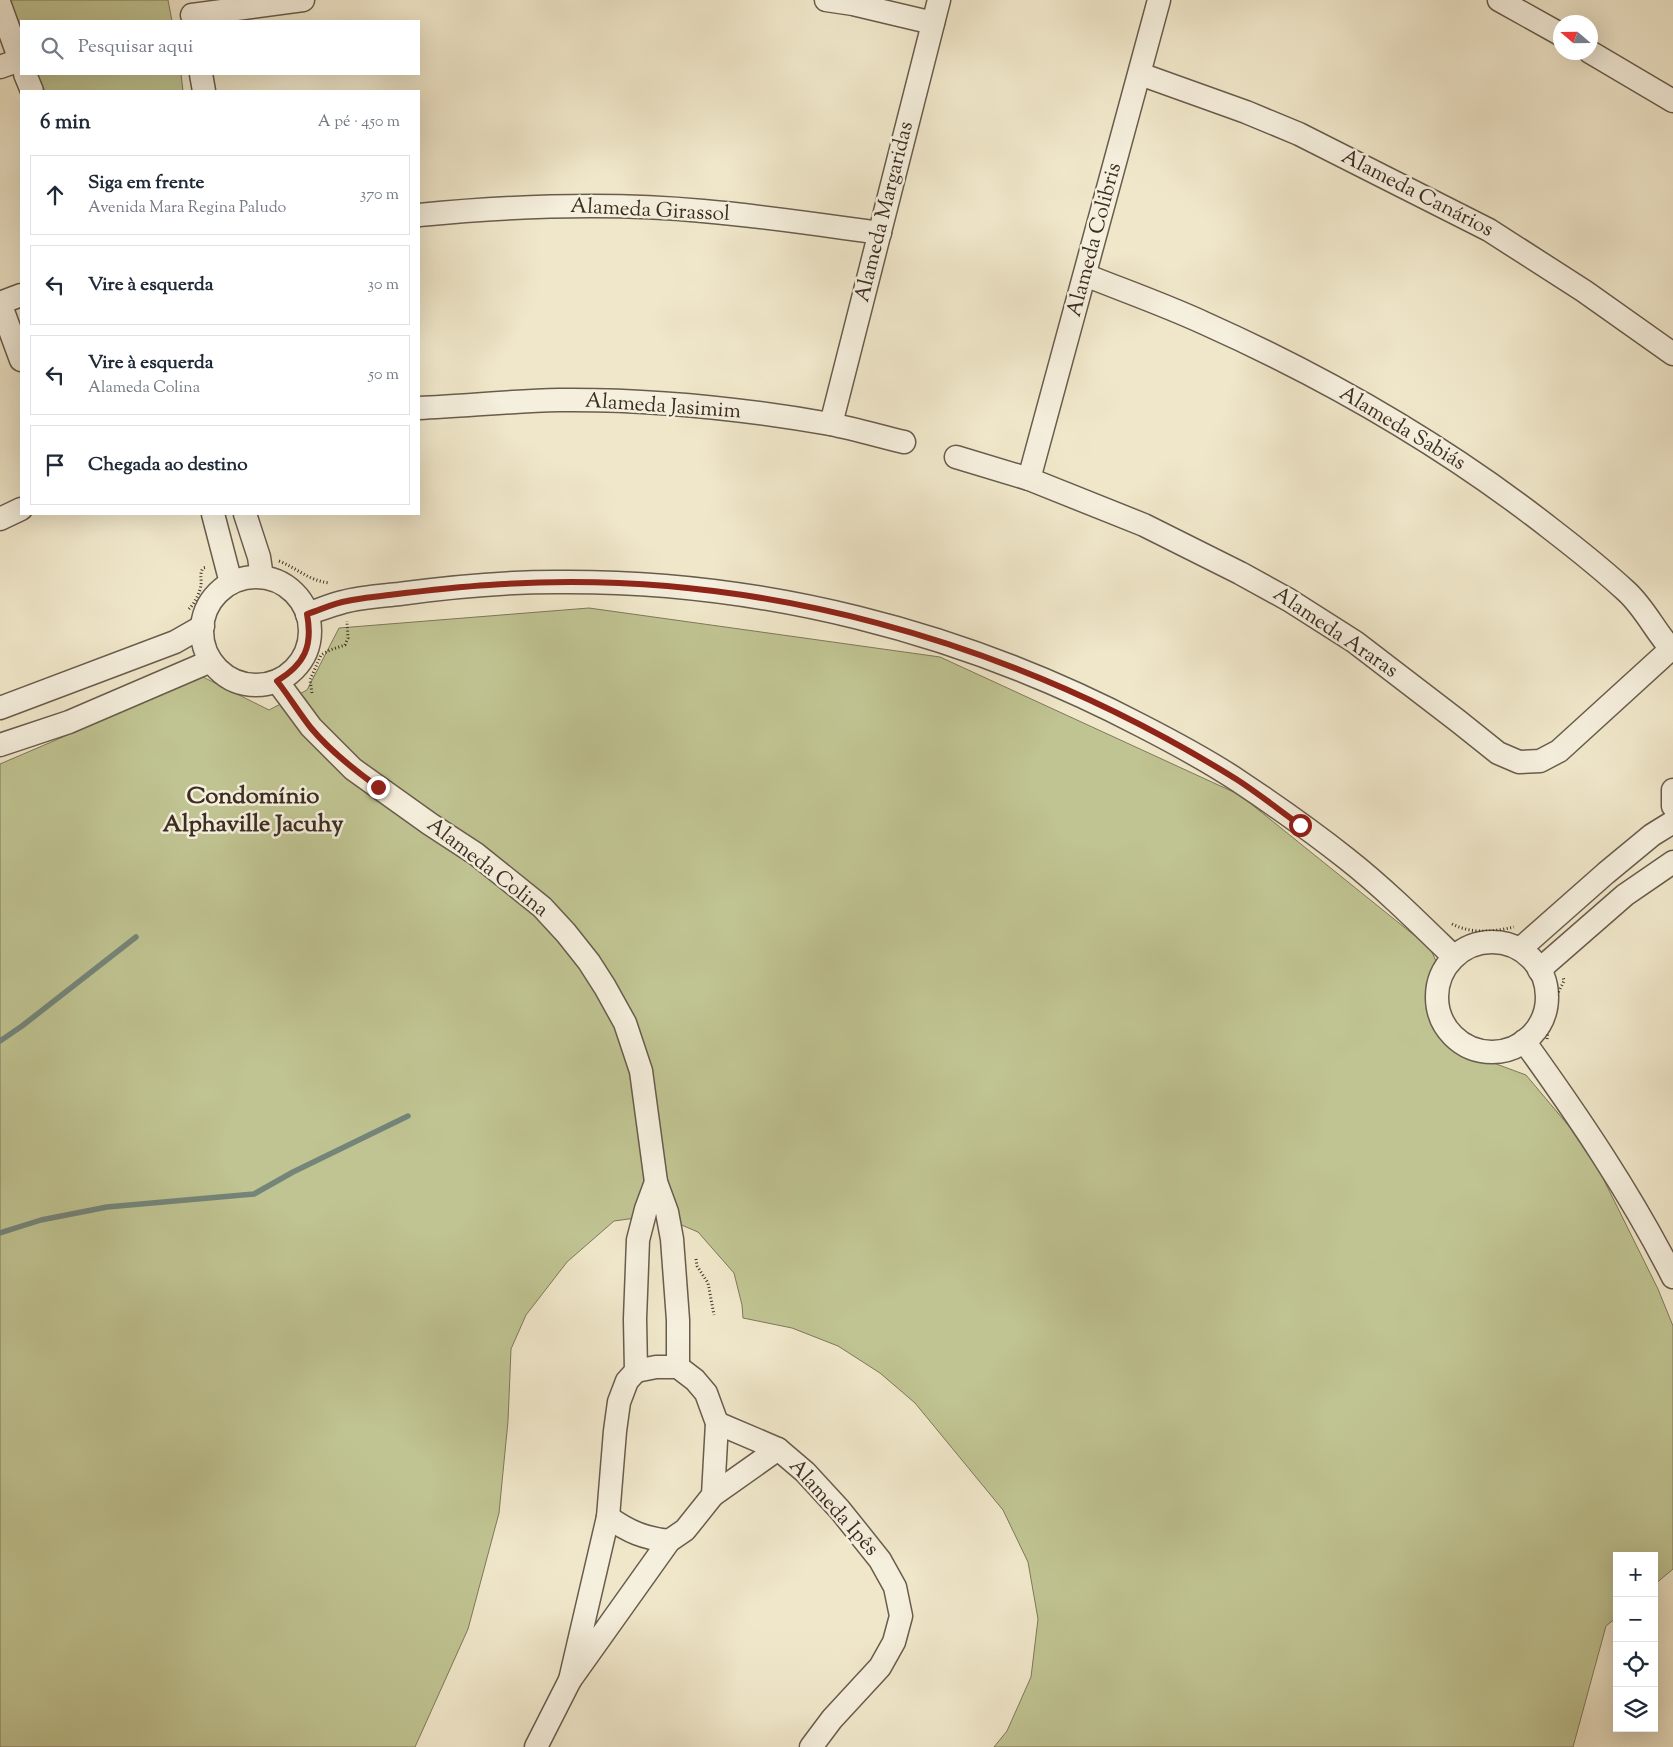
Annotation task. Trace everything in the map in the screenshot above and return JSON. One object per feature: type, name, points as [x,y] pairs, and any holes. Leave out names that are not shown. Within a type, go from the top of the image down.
[{"type":"street","points":[[192,12],[303,0]]},
{"type":"street","points":[[826,0],[852,4],[932,23]]},
{"type":"street","name":"Alameda Margaridas","points":[[831,424],[939,0]]},
{"type":"street","name":"Alameda Colibris","points":[[1029,479],[1159,0]]},
{"type":"street","points":[[1499,0],[1553,30]]},
{"type":"street","points":[[0,4],[17,66]]},
{"type":"street","points":[[1598,57],[1673,101]]},
{"type":"street","name":"Alameda Canários","points":[[1140,74],[1246,112],[1299,134],[1489,230],[1584,291],[1673,354]]},
{"type":"street","points":[[22,75],[31,90]]},
{"type":"street","points":[[201,75],[204,90]]},
{"type":"street","name":"Alameda Girassol","points":[[420,215],[540,207],[632,207],[702,211],[880,233]]},
{"type":"street","name":"Alameda Sabiás","points":[[1085,274],[1203,322],[1342,392],[1428,442],[1513,499],[1596,564],[1628,593],[1672,650]]},
{"type":"street","points":[[20,295],[0,303],[20,357]]},
{"type":"street","name":"Alameda Jasimim","points":[[420,408],[559,400],[640,402],[744,412],[831,424],[904,442]]},
{"type":"street","name":"Alameda Araras","points":[[956,458],[1029,479],[1144,525],[1240,573],[1290,600],[1355,642],[1498,753],[1519,762],[1540,760],[1558,751],[1672,650]]},
{"type":"street","points":[[0,519],[20,509]]},
{"type":"street","points":[[213,515],[231,583]]},
{"type":"street","points":[[245,515],[262,577]]},
{"type":"street","points":[[262,577],[277,581],[290,589],[301,601],[307,614],[310,630],[308,646],[301,661],[291,672],[277,681],[262,685],[248,685],[233,680],[221,672],[211,660],[204,644],[202,626],[207,609],[217,594],[231,583],[246,578],[262,577]]},
{"type":"street","points":[[307,614],[345,601],[449,588],[523,582],[618,582],[771,598],[839,612],[917,633],[993,659],[1099,703],[1168,739],[1238,780],[1347,859],[1400,905],[1454,957]]},
{"type":"street","points":[[0,708],[175,642],[202,626]]},
{"type":"street","points":[[0,745],[69,722],[211,660]]},
{"type":"street","name":"Alameda Colina","points":[[277,681],[311,727],[353,769],[476,854],[542,907],[589,962],[625,1023],[641,1070],[656,1182],[670,1230],[678,1320],[678,1367]]},
{"type":"street","points":[[1673,790],[1673,806]]},
{"type":"street","points":[[1535,1042],[1499,1051],[1485,1051],[1472,1048],[1460,1041],[1450,1032],[1442,1020],[1438,1008],[1439,980],[1445,968],[1454,957],[1468,947],[1486,942],[1528,942],[1606,873],[1652,835],[1673,822]]},
{"type":"street","points":[[1540,970],[1625,895],[1673,862]]},
{"type":"street","points":[[1606,873],[1625,895]]},
{"type":"street","points":[[1528,942],[1531,958],[1540,970],[1546,995],[1545,1008],[1537,1026],[1535,1042],[1561,1092],[1650,1232],[1673,1277]]},
{"type":"street","points":[[636,1371],[635,1319],[638,1240],[646,1209],[656,1182]]},
{"type":"street","points":[[638,1262],[674,1262]]},
{"type":"street","points":[[570,1680],[608,1517],[619,1402],[627,1381],[636,1371],[656,1367],[678,1367],[695,1380],[706,1393],[718,1423],[712,1495]]},
{"type":"street","name":"Alameda Ipês","points":[[718,1423],[778,1449],[805,1472],[835,1503],[880,1560],[895,1587],[901,1616],[894,1642],[880,1667],[832,1719],[811,1747]]},
{"type":"street","points":[[536,1747],[570,1680],[669,1541],[685,1530],[712,1495],[778,1449]]},
{"type":"street","points":[[608,1517],[625,1529],[647,1538],[669,1541]]},
{"type":"path","points":[[1447,922],[1461,929],[1490,932],[1517,926],[1528,942]]},
{"type":"path","points":[[1535,1042],[1564,981],[1558,953]]},
{"type":"green space","points":[[0,0],[168,0],[172,20],[20,20],[20,75],[181,75],[183,90],[24,90]]},
{"type":"green space","points":[[589,608],[940,657],[1240,795],[1430,948],[1447,985],[1453,1048],[1526,1075],[1589,1150],[1658,1289],[1673,1326],[1673,1569],[1658,1582],[1658,1552],[1613,1552],[1613,1620],[1606,1626],[1573,1747],[994,1747],[1007,1731],[1031,1677],[1038,1619],[1028,1562],[1003,1510],[915,1403],[880,1373],[838,1346],[792,1328],[743,1318],[742,1305],[734,1273],[698,1232],[658,1215],[614,1221],[567,1262],[526,1315],[511,1349],[508,1421],[499,1513],[468,1629],[415,1747],[0,1747],[0,764],[203,677],[269,710],[307,690],[339,628]]},
{"type":"waterway","points":[[0,1041],[136,937]]},
{"type":"waterway","points":[[0,1233],[41,1220],[107,1207],[254,1194],[293,1172],[408,1116]]},
{"type":"district","name":"Condomínio Alphaville Jacuhy","points":[[253,811]]},
{"type":"route","points":[[378,787],[353,769],[321,738],[277,681],[291,672],[301,661],[308,646],[310,630],[307,614],[345,601],[449,588],[523,582],[626,583],[771,598],[839,612],[917,633],[993,659],[1099,703],[1168,739],[1238,780],[1300,825]]}]
